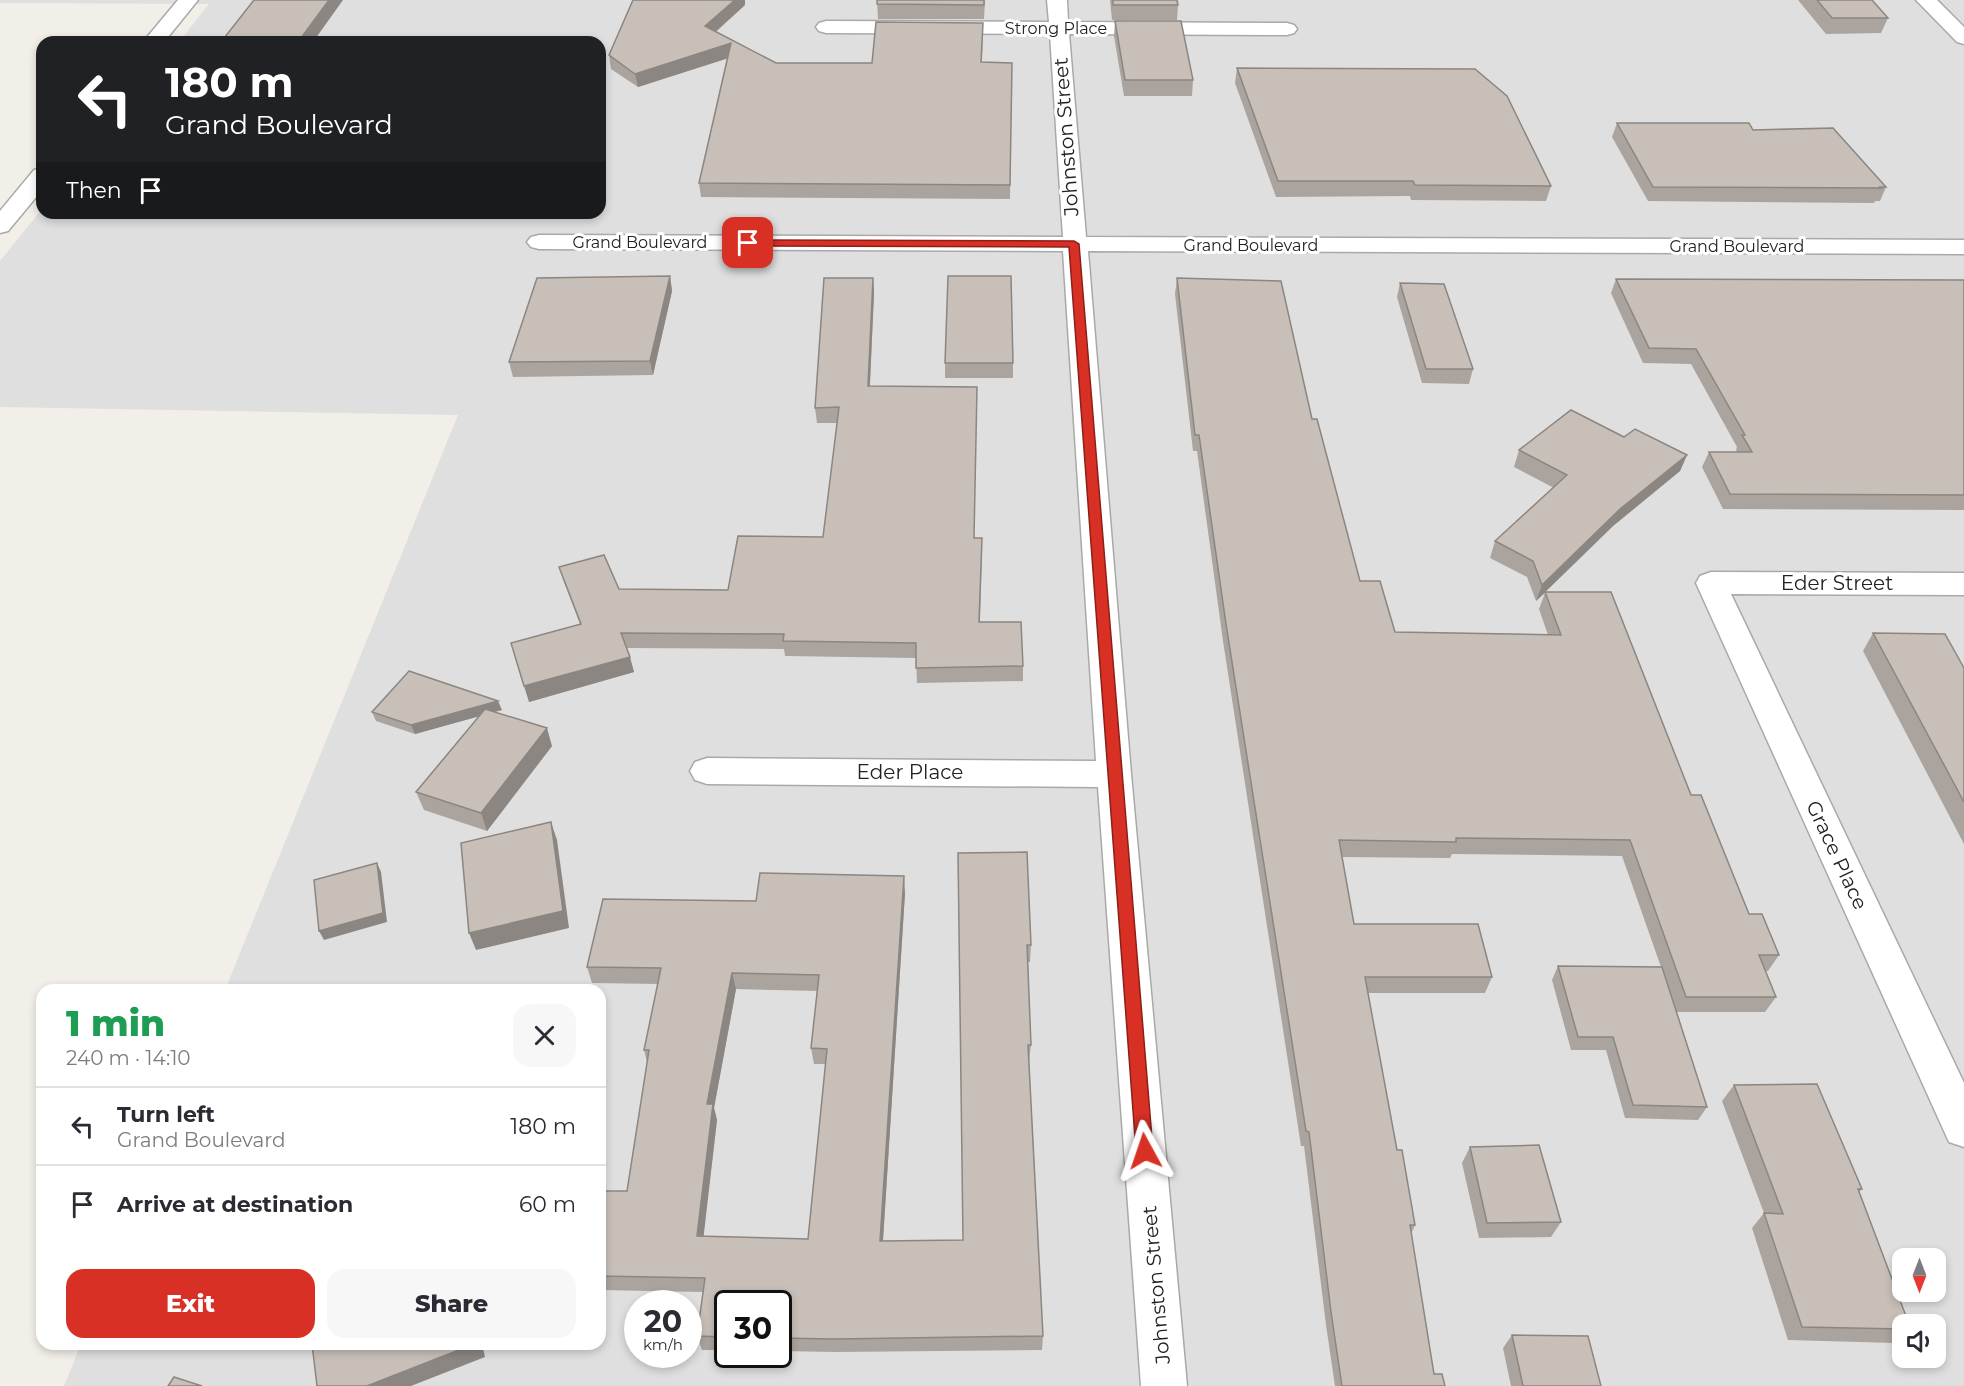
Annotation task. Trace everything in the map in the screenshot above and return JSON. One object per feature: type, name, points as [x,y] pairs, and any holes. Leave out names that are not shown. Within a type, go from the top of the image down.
[{"type":"street","points":[[158,36],[188,0]]},
{"type":"street","points":[[1926,0],[1955,20],[1964,38]]},
{"type":"street","name":"Strong Place","points":[[826,27],[1058,14],[1287,29]]},
{"type":"street","name":"Johnston Street","points":[[1058,14],[1114,774],[1164,1386]]},
{"type":"street","points":[[0,226],[36,182]]},
{"type":"street","name":"Grand Boulevard","points":[[539,242],[1964,247]]},
{"type":"street","name":"Eder Street","points":[[1711,583],[1964,584]]},
{"type":"street","name":"Grace Place","points":[[1711,583],[1964,1128]]},
{"type":"street","name":"Eder Place","points":[[707,771],[1114,774]]},
{"type":"shaded area","points":[[0,0],[1964,0],[1964,1386],[64,1386],[79,1350],[606,1350],[606,984],[227,984],[458,415],[0,407],[0,261],[36,216],[36,219],[606,219],[606,36],[184,36],[209,4],[0,3]]},
{"type":"building","points":[[254,0],[329,0],[302,36],[226,36]]},
{"type":"building","points":[[633,0],[735,0],[705,26],[776,63],[872,63],[876,22],[983,23],[981,62],[1012,63],[1010,185],[699,183],[731,43],[635,74],[609,55]]},
{"type":"building","points":[[877,0],[984,0],[984,5],[877,4]]},
{"type":"building","points":[[1113,0],[1177,0],[1178,5],[1113,5]]},
{"type":"building","points":[[1817,0],[1872,0],[1888,18],[1832,18]]},
{"type":"building","points":[[1115,21],[1181,21],[1193,80],[1125,80]]},
{"type":"building","points":[[1237,68],[1475,69],[1507,96],[1551,186],[1415,185],[1413,181],[1278,181]]},
{"type":"building","points":[[1617,123],[1749,123],[1753,130],[1833,128],[1886,187],[1653,187]]},
{"type":"building","points":[[670,276],[650,361],[509,362],[537,278]]},
{"type":"building","points":[[948,276],[1011,276],[1013,363],[945,363]]},
{"type":"building","points":[[824,278],[873,278],[868,386],[977,387],[974,538],[982,538],[979,622],[1021,622],[1023,666],[916,668],[916,643],[783,641],[784,634],[621,633],[630,657],[524,686],[511,643],[581,624],[559,567],[604,555],[619,589],[728,590],[738,536],[823,537],[839,407],[815,408]]},
{"type":"building","points":[[1177,278],[1281,281],[1312,419],[1317,419],[1360,581],[1380,581],[1395,632],[1561,635],[1545,592],[1611,592],[1691,795],[1701,795],[1749,914],[1762,914],[1779,955],[1759,955],[1776,997],[1686,997],[1630,840],[1456,838],[1456,842],[1339,840],[1354,924],[1478,924],[1492,977],[1365,977],[1397,1150],[1402,1150],[1415,1225],[1410,1225],[1434,1374],[1442,1374],[1445,1386],[1342,1386],[1309,1132],[1306,1131],[1226,624],[1199,435],[1195,435]]},
{"type":"building","points":[[1616,279],[1964,280],[1964,495],[1730,494],[1709,452],[1752,452],[1742,435],[1745,435],[1696,349],[1649,348]]},
{"type":"building","points":[[1400,283],[1444,284],[1473,369],[1426,369]]},
{"type":"building","points":[[1571,410],[1624,437],[1635,429],[1687,455],[1620,509],[1542,585],[1533,561],[1495,541],[1567,475],[1519,450]]},
{"type":"building","points":[[1873,633],[1945,634],[1964,668],[1964,802]]},
{"type":"building","points":[[409,671],[498,701],[411,725],[372,712]]},
{"type":"building","points":[[485,709],[547,728],[481,813],[416,792]]},
{"type":"building","points":[[551,822],[563,911],[469,933],[461,843]]},
{"type":"building","points":[[1027,852],[1031,945],[1027,945],[1031,1045],[1028,1045],[1043,1336],[792,1338],[792,1290],[714,1290],[714,1337],[702,1336],[702,1300],[705,1278],[606,1276],[606,1191],[627,1191],[649,1050],[644,1050],[661,968],[587,967],[603,899],[756,901],[760,873],[904,876],[880,1241],[963,1240],[958,853]],"holes":[[[732,973],[819,975],[811,1048],[827,1049],[808,1239],[697,1236],[713,1104],[707,1104]]]},
{"type":"building","points":[[377,863],[383,913],[319,931],[314,880]]},
{"type":"building","points":[[1558,966],[1662,967],[1707,1107],[1633,1105],[1613,1037],[1578,1037]]},
{"type":"building","points":[[1817,1084],[1862,1189],[1858,1189],[1892,1279],[1892,1302],[1901,1302],[1905,1314],[1892,1314],[1892,1329],[1802,1327],[1764,1213],[1783,1214],[1734,1085]]},
{"type":"building","points":[[1539,1145],[1561,1222],[1487,1223],[1470,1147]]},
{"type":"building","points":[[1512,1335],[1588,1336],[1601,1386],[1523,1386]]},
{"type":"building","points":[[313,1350],[459,1350],[367,1386],[317,1386]]},
{"type":"building","points":[[174,1377],[202,1386],[168,1386]]},
{"type":"route","points":[[748,243],[1074,244],[1145,1151]]}]
